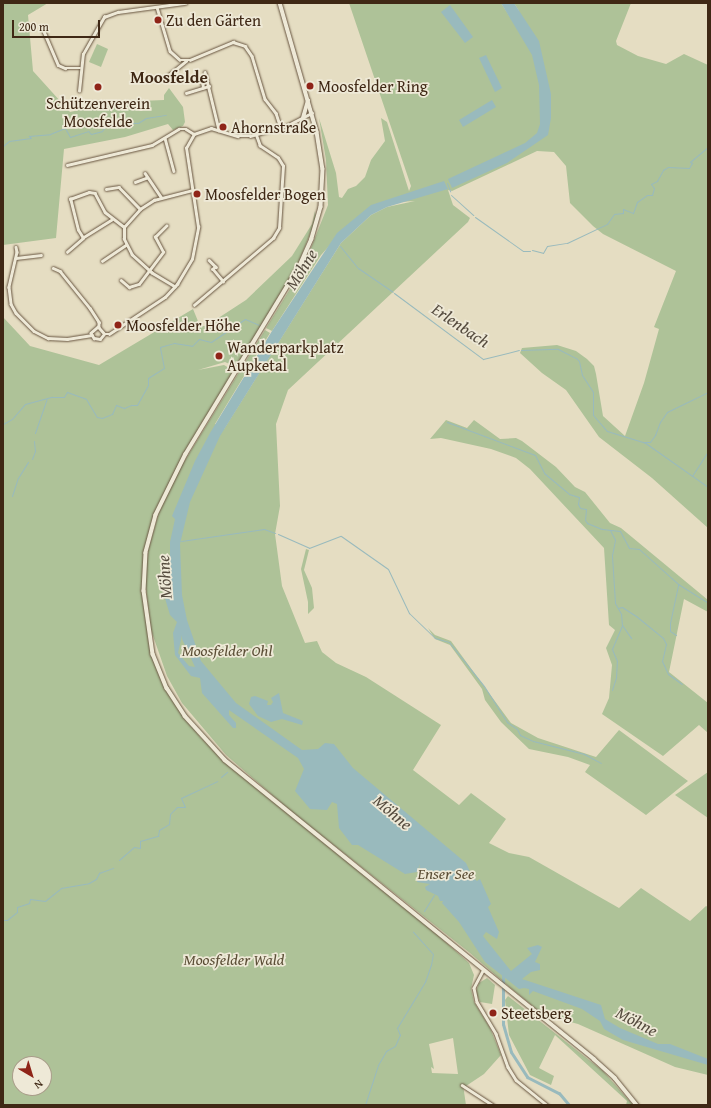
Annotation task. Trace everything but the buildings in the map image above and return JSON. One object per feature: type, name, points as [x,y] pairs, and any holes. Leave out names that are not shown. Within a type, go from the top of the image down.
[{"type":"main road","points":[[280,3],[312,113],[323,177],[321,207],[315,231],[293,278],[186,454],[161,503],[150,534],[144,572],[145,613],[149,636],[167,688],[185,716],[207,743],[236,770],[599,1064],[624,1088],[637,1105]]},
{"type":"main road","points":[[303,118],[308,100]]},
{"type":"street","points":[[79,91],[80,68],[88,43],[104,17],[118,12],[185,3]]},
{"type":"street","points":[[157,7],[170,51],[177,58],[186,61]]},
{"type":"street","points":[[43,29],[58,65],[62,68],[80,68]]},
{"type":"street","points":[[165,78],[186,61],[233,42],[245,46],[252,56],[265,99],[276,113],[281,128]]},
{"type":"street","points":[[205,72],[219,130]]},
{"type":"street","points":[[203,88],[202,82],[207,81]]},
{"type":"street","points":[[186,93],[209,86]]},
{"type":"street","points":[[16,247],[16,258],[9,288],[13,308],[38,334],[61,340],[92,335],[99,339],[104,334],[109,334],[148,309],[175,287],[188,267],[197,244],[198,224],[186,148],[194,134],[206,128],[219,130],[238,136],[256,135],[281,128],[312,113]]},
{"type":"street","points":[[66,165],[152,145],[182,128],[194,134]]},
{"type":"street","points":[[194,305],[273,238],[279,228],[283,166],[278,158],[260,146],[256,135]]},
{"type":"street","points":[[165,138],[174,171]]},
{"type":"street","points":[[145,173],[146,178],[161,197]]},
{"type":"street","points":[[135,182],[146,178]]},
{"type":"street","points":[[106,189],[119,187],[140,209]]},
{"type":"street","points":[[175,287],[148,270],[135,258],[126,245],[124,227],[140,209],[161,197],[193,190]]},
{"type":"street","points":[[83,238],[78,230],[71,206],[72,198],[95,192],[112,220],[124,227]]},
{"type":"street","points":[[67,252],[83,238],[112,220]]},
{"type":"street","points":[[121,280],[127,286],[134,287],[163,252],[155,238],[166,226]]},
{"type":"street","points":[[102,261],[126,245]]},
{"type":"street","points":[[16,258],[41,255]]},
{"type":"street","points":[[209,260],[216,266],[213,269],[223,281]]},
{"type":"street","points":[[53,268],[60,271],[90,308],[99,322],[99,327],[104,334]]},
{"type":"street","points":[[3,288],[9,288]]},
{"type":"street","points":[[92,335],[93,329],[99,327]]},
{"type":"street","points":[[483,971],[474,988],[476,1002],[496,1034],[508,1067],[516,1080],[545,1105]]},
{"type":"street","points":[[462,1085],[493,1105]]},
{"type":"green space","points":[[3,3],[48,3],[28,15],[33,71],[70,112],[116,102],[164,100],[164,95],[169,88],[183,107],[185,122],[183,126],[173,130],[168,124],[125,137],[64,149],[56,238],[3,245]]},
{"type":"green space","name":"Moosfelder Ohl","points":[[349,3],[501,3],[510,17],[519,11],[514,3],[631,3],[616,41],[617,45],[638,56],[666,64],[684,54],[708,65],[708,528],[652,478],[599,437],[566,390],[542,373],[520,353],[522,348],[557,345],[576,351],[587,359],[594,366],[603,416],[625,436],[644,383],[659,329],[654,327],[676,271],[603,234],[593,226],[570,203],[566,166],[554,152],[537,151],[452,191],[448,190],[453,205],[470,218],[468,222],[288,390],[276,424],[280,506],[275,534],[282,586],[305,643],[317,641],[322,652],[336,663],[366,677],[441,725],[413,770],[459,805],[471,793],[506,819],[489,843],[509,853],[529,857],[619,908],[641,888],[690,921],[706,906],[708,907],[708,1075],[675,1067],[578,1024],[563,1020],[550,1010],[540,1012],[470,953],[292,812],[226,755],[182,703],[167,676],[151,630],[145,580],[148,551],[159,512],[176,475],[265,330],[270,333],[215,424],[224,429],[341,243],[371,215],[387,207],[415,201],[383,203],[341,233],[321,255],[272,331],[266,328],[303,268],[328,205],[326,160],[319,118],[336,173],[339,197],[342,198],[348,189],[356,186],[365,177],[371,160],[385,141],[381,118],[387,122],[409,191],[411,186]]},
{"type":"green space","points":[[97,44],[108,49],[101,67],[89,62]]},
{"type":"green space","name":"Moosfelder Wald","points":[[315,211],[316,219],[298,264],[236,367],[225,362],[198,370],[224,365],[234,371],[176,471],[160,502],[146,553],[144,591],[149,636],[160,671],[185,716],[200,737],[225,760],[413,913],[469,963],[474,975],[471,989],[474,1002],[490,1028],[501,1055],[484,1074],[466,1086],[463,1085],[466,1105],[3,1105],[3,317],[30,346],[99,365],[193,309],[200,326],[206,326],[246,300],[292,256],[312,224]],"holes":[[[453,1038],[458,1074],[432,1073],[431,1067],[434,1069],[429,1044]]]},
{"type":"green space","points":[[446,420],[467,428],[474,420],[500,439],[516,438],[522,441],[556,467],[575,487],[585,492],[610,523],[621,528],[708,600],[708,612],[684,599],[669,672],[708,703],[708,733],[699,725],[663,756],[602,714],[609,698],[612,665],[606,648],[615,630],[609,625],[604,548],[530,469],[516,458],[491,449],[441,438],[430,439]]},
{"type":"green space","points":[[306,549],[309,550],[304,570],[312,588],[314,608],[308,614],[308,602],[301,569]]},
{"type":"green space","points":[[428,628],[435,635],[451,641],[511,723],[538,738],[596,757],[619,730],[688,781],[646,815],[585,772],[590,765],[568,757],[529,749],[501,722],[485,700],[482,689],[450,645],[435,639]]},
{"type":"green space","points":[[708,772],[708,818],[675,795]]},
{"type":"green space","points":[[487,978],[495,985],[492,1004],[480,1002],[476,992],[479,983]]},
{"type":"green space","points":[[508,996],[603,1071],[633,1105],[626,1105],[627,1101],[555,1035],[539,1068],[554,1076],[551,1085],[530,1075],[509,1035],[505,1000]]},
{"type":"water","points":[[501,3],[514,3],[539,41],[551,94],[551,118],[548,135],[507,163],[452,188],[448,179],[525,143],[537,133],[540,124],[539,85],[532,55]]},
{"type":"water","points":[[450,5],[473,37],[465,43],[441,12]]},
{"type":"water","points":[[486,55],[502,88],[495,92],[479,58]]},
{"type":"water","points":[[492,100],[496,107],[463,127],[459,120]]},
{"type":"water","name":"Enser See","points":[[444,181],[448,189],[387,207],[371,215],[341,243],[220,436],[190,502],[180,544],[182,595],[187,620],[201,661],[236,703],[302,750],[318,749],[325,743],[334,744],[353,768],[466,863],[473,878],[477,881],[480,879],[491,904],[488,907],[499,932],[497,939],[486,932],[483,936],[511,971],[532,954],[527,948],[538,945],[542,947],[535,962],[540,964],[540,970],[531,972],[522,979],[601,1005],[605,1019],[620,1028],[658,1044],[670,1044],[708,1059],[708,1065],[623,1040],[604,1029],[600,1021],[582,1009],[533,991],[529,995],[529,989],[519,989],[485,962],[459,922],[442,903],[443,901],[440,901],[438,896],[426,890],[425,887],[430,884],[417,882],[420,864],[417,872],[405,874],[358,845],[352,845],[339,828],[337,804],[332,802],[327,810],[310,809],[295,791],[304,769],[298,758],[229,710],[229,715],[236,723],[236,728],[233,728],[202,693],[200,678],[191,676],[175,655],[173,633],[177,622],[170,615],[164,595],[166,576],[170,571],[167,569],[170,569],[170,542],[175,519],[172,516],[195,461],[210,433],[272,331],[337,233],[371,205]],"holes":[[[182,635],[182,639],[195,667],[189,666],[178,653]]]},
{"type":"water","points":[[279,693],[283,713],[303,721],[302,725],[282,719],[271,722],[258,716],[249,704],[251,697],[255,696],[268,701],[267,705],[271,705],[273,702],[271,698]]},
{"type":"waterway","points":[[3,156],[3,146],[9,141],[31,138],[29,136],[50,134],[65,128],[70,137],[88,131],[91,134],[102,131],[108,122],[138,123],[146,118],[166,115]]},
{"type":"waterway","points":[[532,250],[543,253],[547,246],[567,243],[607,224],[614,214],[623,213],[623,209],[633,213],[637,202],[647,195],[652,195],[654,188],[651,184],[657,181],[663,170],[668,167],[689,168],[692,163],[690,162],[708,147]]},
{"type":"waterway","points":[[447,183],[450,191]]},
{"type":"waterway","points":[[451,195],[473,215]]},
{"type":"waterway","points":[[475,217],[523,251],[530,251]]},
{"type":"waterway","name":"Erlenbach","points":[[340,246],[358,268],[393,292]]},
{"type":"waterway","name":"Erlenbach","points":[[394,293],[483,359],[519,350]]},
{"type":"waterway","points":[[3,424],[12,419],[25,404],[52,397],[64,397],[67,392],[86,399],[97,417],[102,418],[112,414],[116,405],[124,408],[131,405],[137,405],[148,385],[148,378],[164,368],[160,347],[174,343],[192,346],[199,339],[211,342],[245,319],[259,325]]},
{"type":"waterway","name":"Erlenbach","points":[[521,350],[558,349],[576,358],[579,361],[582,375],[593,392],[593,415],[607,431],[644,442],[708,487]]},
{"type":"waterway","points":[[645,442],[650,442],[667,412],[708,392]]},
{"type":"waterway","points":[[35,433],[47,399]]},
{"type":"waterway","points":[[447,422],[535,455],[544,473],[569,494],[579,497],[578,504],[580,508],[586,509],[585,520],[587,523],[602,529],[620,531],[629,548],[639,549],[678,584],[708,603]]},
{"type":"waterway","points":[[32,459],[35,451],[34,441]]},
{"type":"waterway","points":[[692,476],[708,451]]},
{"type":"waterway","points":[[12,496],[18,478],[28,462]]},
{"type":"waterway","points":[[181,541],[264,529],[275,533]]},
{"type":"waterway","points":[[610,530],[615,540],[612,556],[615,603],[621,614],[622,625],[631,638]]},
{"type":"waterway","points":[[278,534],[309,548],[341,536],[388,569],[409,613],[435,638],[449,642],[484,686],[507,722],[517,729],[520,735],[533,741],[584,754],[601,763]]},
{"type":"waterway","points":[[676,635],[670,631],[670,623],[678,584]]},
{"type":"waterway","points":[[618,608],[622,607],[636,616],[663,638],[666,644],[662,661],[668,674],[682,684]]},
{"type":"waterway","points":[[612,690],[616,678],[617,661],[612,649],[622,625]]},
{"type":"waterway","points":[[221,777],[227,772]]},
{"type":"waterway","points":[[119,860],[134,847],[140,848],[140,841],[158,836],[159,830],[169,824],[170,814],[177,807],[185,807],[181,798],[217,781]]},
{"type":"waterway","points":[[3,920],[7,920],[17,912],[17,907],[29,903],[30,899],[45,901],[61,888],[89,883],[96,879],[99,873],[113,868]]},
{"type":"waterway","points":[[424,911],[434,895]]},
{"type":"waterway","points":[[365,1105],[378,1065],[386,1051],[395,1046],[400,1035],[397,1028],[425,982],[431,965],[433,954],[413,932]]},
{"type":"waterway","points":[[503,971],[503,1024],[511,1052],[527,1077],[559,1093],[569,1105]]},
{"type":"place","name":"Zu den Gärten","points":[[158,20]]},
{"type":"place","name":"Moosfelder Ring","points":[[310,86]]},
{"type":"place","name":"Schützenverein Moosfelde","points":[[98,87]]},
{"type":"place","name":"Ahornstraße","points":[[223,127]]},
{"type":"place","name":"Moosfelder Bogen","points":[[197,194]]},
{"type":"place","name":"Moosfelder Höhe","points":[[118,325]]},
{"type":"place","name":"Wanderparkplatz Aupketal","points":[[219,356]]},
{"type":"place","name":"Steetsberg","points":[[493,1013]]},
{"type":"district","name":"Moosfelde","points":[[169,77]]},
{"type":"water label","name":"Möhne","points":[[301,269]]},
{"type":"water label","name":"Möhne","points":[[164,577]]},
{"type":"water label","name":"Möhne","points":[[393,812]]},
{"type":"water label","name":"Möhne","points":[[637,1021]]}]
